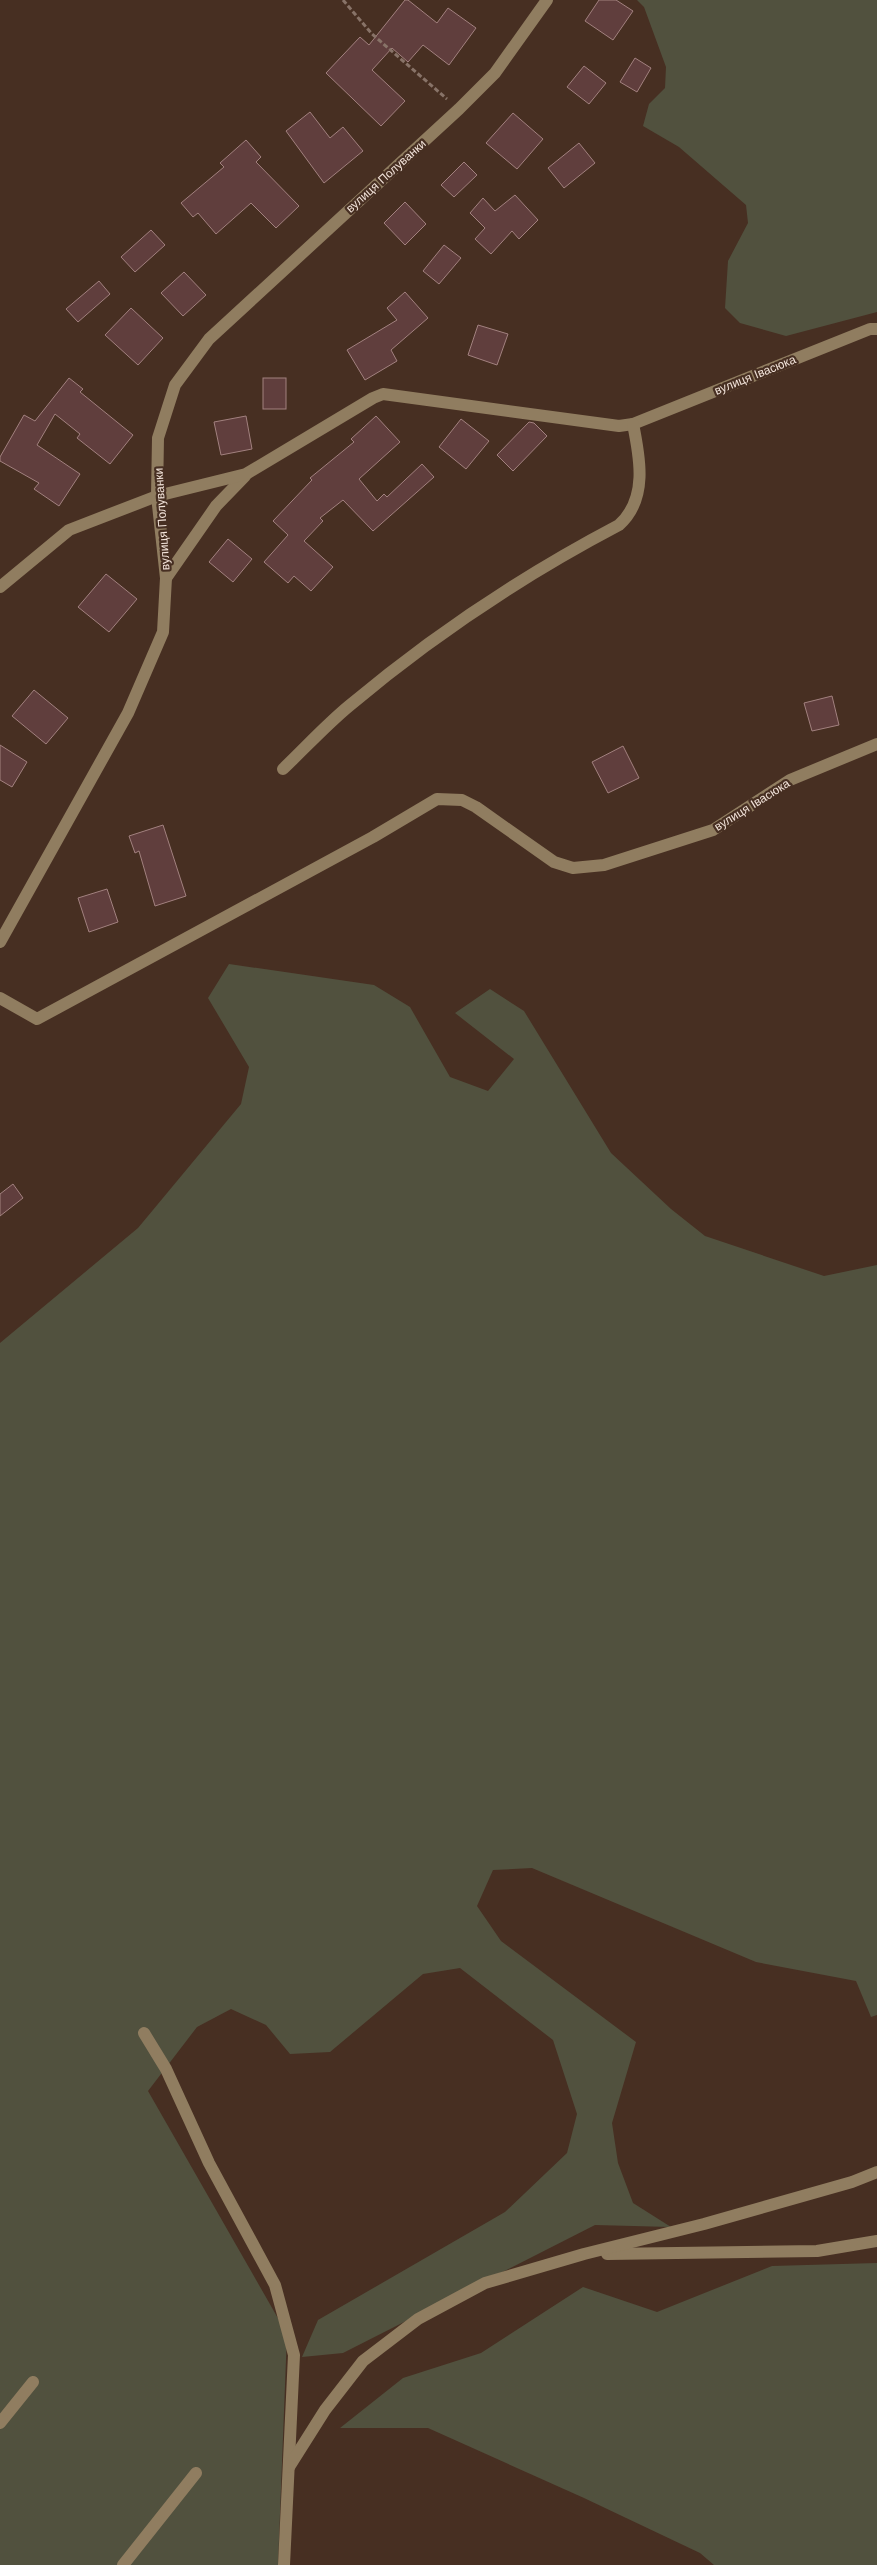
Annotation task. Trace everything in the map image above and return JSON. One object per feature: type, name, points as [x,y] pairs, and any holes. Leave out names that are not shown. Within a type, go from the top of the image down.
[{"type":"street","name":"вулиця Полуванки","points":[[0,942],[128,713],[163,632],[166,578],[158,496],[158,438],[175,385],[209,338],[496,73],[547,0]]},
{"type":"street","name":"вулиця Івасюка","points":[[633,424],[870,329],[877,329]]},
{"type":"street","points":[[166,578],[216,506],[246,474],[373,398],[383,394],[619,426],[633,424],[641,464],[633,508],[627,518],[619,525],[514,583],[444,633],[347,707],[283,769]]},
{"type":"street","points":[[0,587],[70,530],[158,496],[246,474]]},
{"type":"street","name":"вулиця Івасюка","points":[[0,998],[37,1019],[373,837],[437,799],[462,800],[476,807],[554,862],[566,867],[604,865],[713,830],[790,780],[877,744]]},
{"type":"street","points":[[144,2033],[166,2069],[209,2163],[275,2285],[294,2355],[284,2565]]},
{"type":"street","points":[[289,2467],[325,2410],[363,2361],[418,2319],[485,2283],[584,2254],[704,2224],[877,2172]]},
{"type":"street","points":[[584,2254],[817,2251],[877,2241]]},
{"type":"street","points":[[0,2423],[33,2382]]},
{"type":"street","points":[[123,2565],[196,2473]]},
{"type":"path","points":[[343,0],[372,34],[459,109]]},
{"type":"green space","points":[[637,0],[877,0],[877,312],[786,336],[740,323],[725,308],[728,261],[748,223],[746,205],[679,147],[643,126],[649,104],[665,88],[666,67],[644,7]]},
{"type":"green space","points":[[229,964],[374,985],[410,1007],[450,1077],[488,1091],[514,1059],[455,1013],[490,989],[524,1011],[611,1153],[671,1209],[705,1236],[824,1276],[877,1265],[877,2015],[871,2017],[856,1981],[756,1962],[532,1868],[493,1870],[477,1906],[501,1941],[636,2042],[612,2123],[618,2163],[633,2203],[671,2227],[595,2225],[343,2353],[302,2357],[318,2320],[505,2212],[567,2153],[577,2114],[553,2040],[460,1968],[423,1974],[330,2052],[290,2054],[266,2025],[231,2009],[197,2027],[148,2091],[287,2334],[278,2565],[0,2565],[0,1343],[138,1228],[241,1104],[249,1067],[208,998]]},
{"type":"green space","points":[[877,2263],[877,2565],[714,2565],[700,2553],[584,2498],[428,2428],[340,2428],[403,2378],[481,2353],[583,2287],[657,2312],[772,2266]]},
{"type":"building","points":[[405,0],[408,0],[437,23],[448,8],[476,28],[449,65],[423,45],[408,62],[392,48],[372,70],[405,101],[381,126],[326,73],[360,37],[369,45]]},
{"type":"building","points":[[599,0],[616,0],[633,11],[613,40],[585,21]]},
{"type":"building","points":[[635,58],[651,68],[637,92],[620,82]]},
{"type":"building","points":[[584,66],[606,83],[589,104],[567,87]]},
{"type":"building","points":[[310,112],[330,138],[343,127],[363,151],[324,183],[286,131]]},
{"type":"building","points":[[513,113],[543,139],[517,169],[486,143]]},
{"type":"building","points":[[246,140],[261,157],[256,162],[299,206],[276,228],[251,203],[216,234],[198,213],[193,217],[181,203],[224,167],[220,163]]},
{"type":"building","points":[[579,143],[595,163],[564,188],[548,168]]},
{"type":"building","points":[[464,162],[477,175],[454,197],[441,185]]},
{"type":"building","points":[[515,195],[538,220],[519,239],[512,231],[491,254],[475,239],[485,228],[470,213],[483,198],[495,211]]},
{"type":"building","points":[[405,202],[426,224],[405,245],[384,223]]},
{"type":"building","points":[[151,230],[165,245],[135,272],[121,257]]},
{"type":"building","points":[[444,245],[461,258],[439,284],[423,271]]},
{"type":"building","points":[[184,272],[206,295],[183,316],[161,293]]},
{"type":"building","points":[[99,281],[110,294],[78,322],[66,309]]},
{"type":"building","points":[[405,292],[428,318],[391,350],[397,361],[365,380],[347,350],[397,320],[387,308]]},
{"type":"building","points":[[131,308],[163,338],[138,365],[105,335]]},
{"type":"building","points":[[478,325],[508,334],[497,365],[468,355]]},
{"type":"building","points":[[69,378],[83,389],[80,392],[133,435],[110,464],[77,438],[80,434],[55,414],[37,445],[80,474],[59,506],[34,489],[39,483],[0,461],[0,457],[24,415],[35,421]]},
{"type":"building","points":[[263,378],[286,378],[286,409],[263,409]]},
{"type":"building","points":[[246,416],[252,449],[221,455],[214,422]]},
{"type":"building","points":[[376,416],[400,442],[359,479],[377,501],[384,494],[387,497],[422,464],[434,477],[373,531],[343,500],[320,518],[323,521],[304,541],[333,567],[311,591],[294,576],[288,583],[264,562],[288,535],[273,521],[312,480],[310,478],[354,442],[351,439]]},
{"type":"building","points":[[461,419],[489,441],[466,469],[439,447]]},
{"type":"building","points":[[529,422],[534,423],[547,436],[513,471],[497,455]]},
{"type":"building","points":[[228,539],[252,559],[233,582],[209,562]]},
{"type":"building","points":[[106,574],[137,599],[109,632],[78,607]]},
{"type":"building","points":[[34,690],[68,718],[46,744],[12,716]]},
{"type":"building","points":[[832,696],[839,725],[812,731],[804,703]]},
{"type":"building","points":[[0,745],[27,762],[12,787],[0,780]]},
{"type":"building","points":[[623,746],[639,778],[608,793],[592,762]]},
{"type":"building","points":[[163,825],[186,896],[155,906],[139,851],[135,853],[129,836]]},
{"type":"building","points":[[107,889],[118,922],[89,932],[78,898]]},
{"type":"building","points":[[13,1184],[23,1198],[0,1216],[0,1194]]}]
